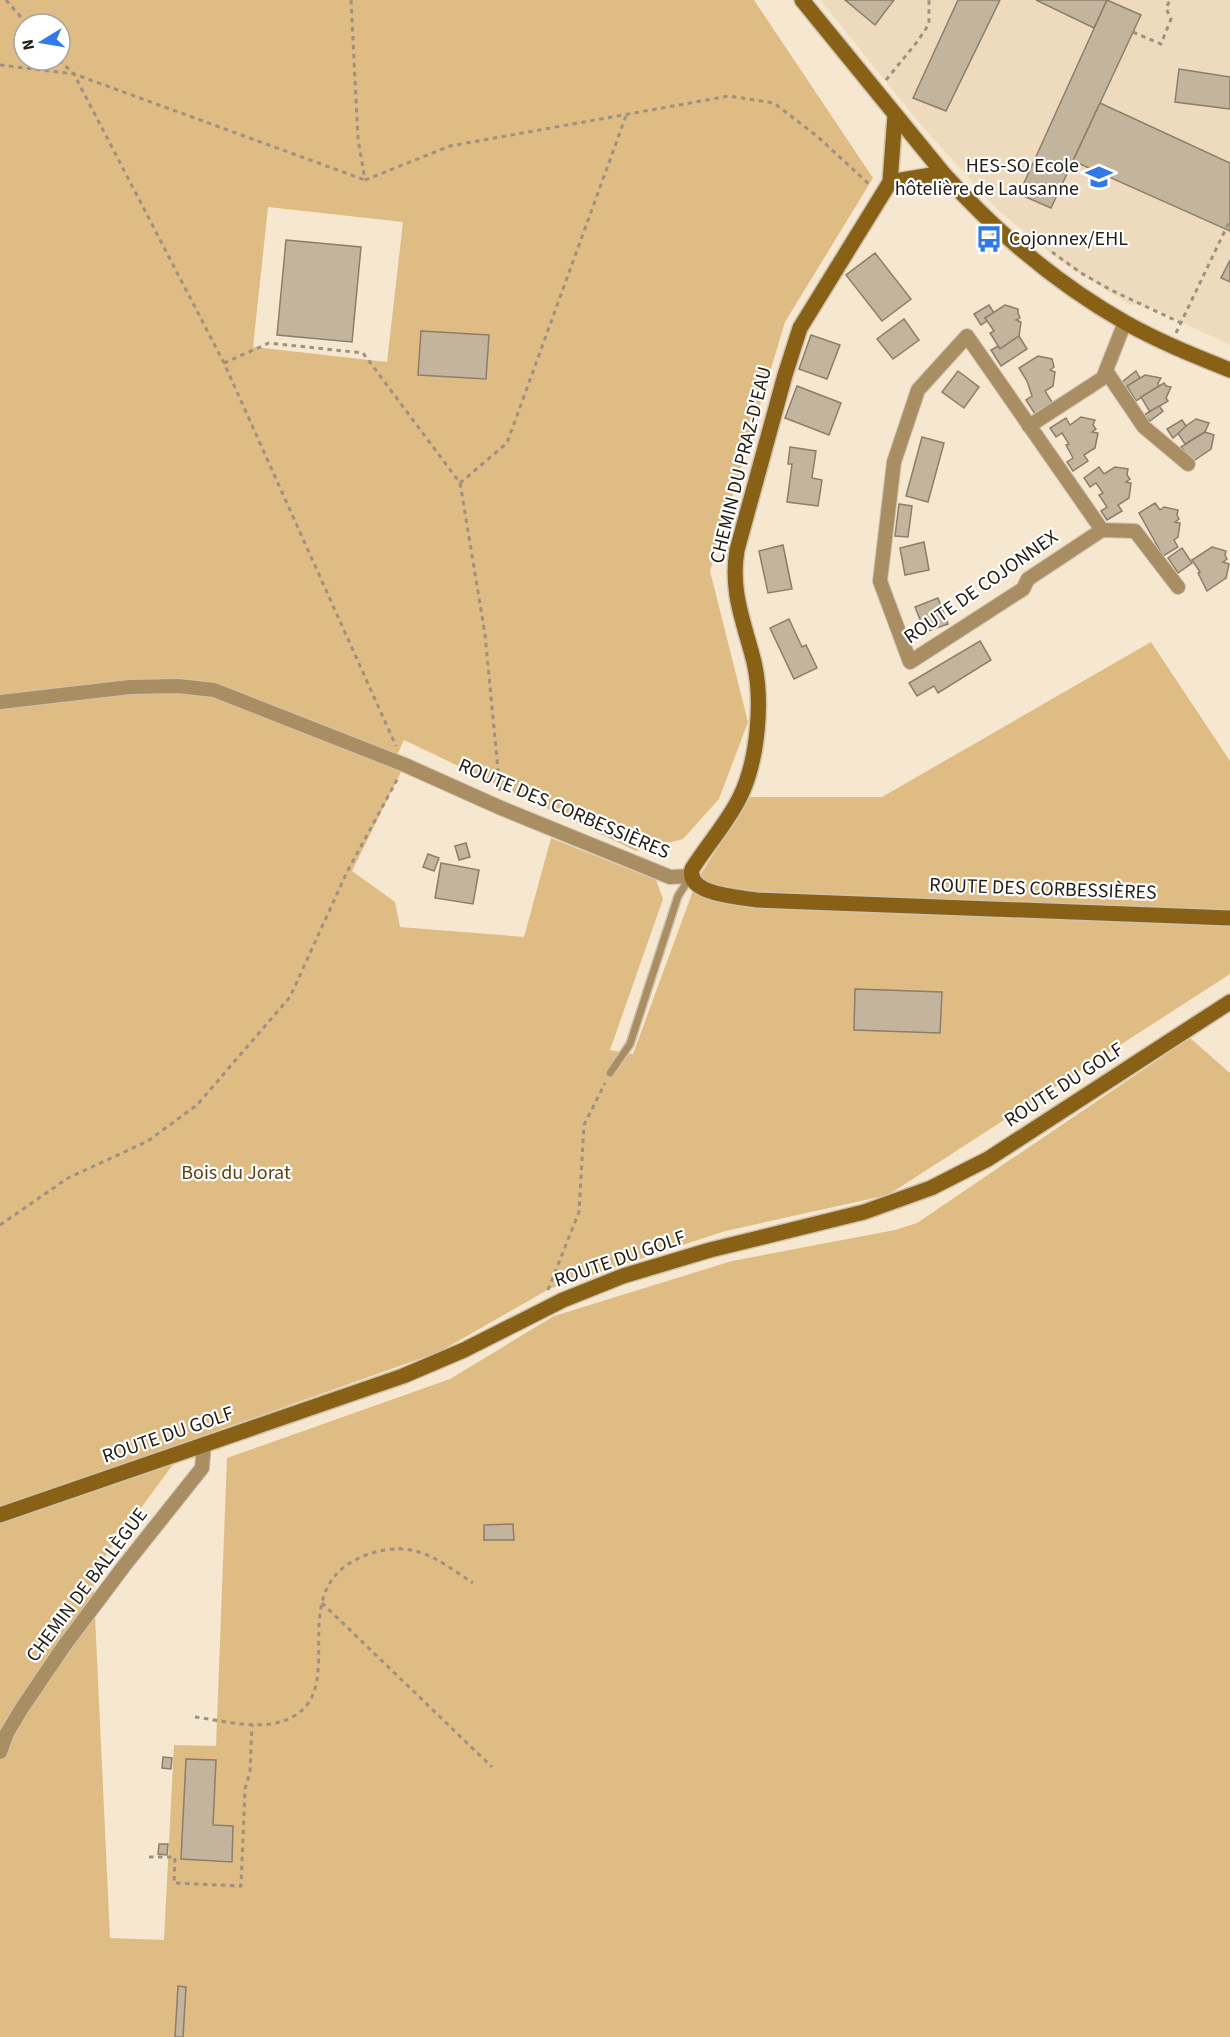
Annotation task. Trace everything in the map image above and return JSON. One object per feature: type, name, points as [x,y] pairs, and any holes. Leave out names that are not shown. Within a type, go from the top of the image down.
[{"type":"street","points":[[802,0],[943,173],[1020,249],[1067,285],[1125,322],[1170,345],[1230,370]]},
{"type":"street","name":"CHEMIN DU PRAZ-D'EAU","points":[[691,876],[696,864],[740,797],[754,749],[758,678],[736,594],[735,565],[785,375],[800,328],[890,182],[895,115]]},
{"type":"street","points":[[890,182],[943,173]]},
{"type":"street","points":[[1029,426],[1103,378],[1125,322]]},
{"type":"street","name":"ROUTE DE COJONNEX","points":[[967,336],[1029,426],[1102,530],[1029,579],[1023,589],[910,662],[880,581],[894,462],[918,390],[967,336]]},
{"type":"street","points":[[1106,371],[1144,427],[1188,464]]},
{"type":"street","points":[[1102,530],[1136,531],[1179,587]]},
{"type":"street","name":"ROUTE DES CORBESSIÈRES","points":[[0,702],[130,687],[178,686],[214,690],[405,765],[501,808],[670,877],[691,876],[693,882],[705,889],[757,900],[1230,918]]},
{"type":"street","name":"ROUTE DU GOLF","points":[[0,1515],[426,1367],[538,1311],[590,1288],[674,1260],[864,1212],[931,1188],[963,1174],[988,1159],[1230,1002]]},
{"type":"street","name":"CHEMIN DE BALLÈGUE","points":[[0,1752],[7,1733],[22,1708],[64,1646],[202,1468],[204,1444]]},
{"type":"lane","name":"CHEMIN DU PRAZ-D'EAU","points":[[610,1073],[630,1044],[678,897],[691,876]]},
{"type":"path","points":[[6,0],[16,12]]},
{"type":"path","points":[[351,0],[357,139],[364,180]]},
{"type":"path","points":[[882,74],[886,80],[929,24],[929,0]]},
{"type":"path","points":[[1133,32],[1161,45],[1170,19],[1166,8],[1170,0]]},
{"type":"path","points":[[0,65],[74,74],[364,180],[450,146],[729,96],[774,103],[818,137],[882,197]]},
{"type":"path","points":[[0,1225],[68,1178],[148,1141],[197,1105],[290,997],[347,872],[405,765],[224,363],[74,74]]},
{"type":"path","points":[[460,483],[507,443],[627,114]]},
{"type":"path","points":[[1175,335],[1230,220]]},
{"type":"path","points":[[1049,250],[1111,290],[1181,323]]},
{"type":"path","points":[[224,363],[269,343],[363,353],[460,483],[486,634],[501,808]]},
{"type":"path","points":[[538,1311],[579,1212],[584,1125],[610,1073]]},
{"type":"path","points":[[195,1717],[267,1725],[295,1716],[312,1700],[318,1679],[318,1622],[322,1603],[330,1583],[338,1573],[363,1556],[393,1548],[405,1548],[432,1556],[473,1583]]},
{"type":"path","points":[[322,1603],[492,1767]]},
{"type":"path","points":[[149,1857],[175,1857],[174,1883],[242,1886],[245,1790],[250,1772],[252,1724]]},
{"type":"shaded area","name":"HES-SO Ecole hôtelière de Lausanne","points":[[820,0],[1230,0],[1230,345],[1148,306],[1128,304],[1056,258],[997,209],[922,126]]},
{"type":"green space","name":"Bois du Jorat","points":[[0,0],[754,0],[873,178],[785,322],[710,571],[748,722],[719,799],[683,839],[636,851],[404,740],[391,768],[401,772],[352,871],[395,902],[400,927],[524,937],[551,838],[656,880],[663,899],[610,1050],[633,1054],[697,880],[750,797],[882,797],[1151,642],[1230,761],[1230,974],[888,1195],[725,1231],[549,1289],[439,1352],[191,1440],[93,1573],[110,1938],[164,1940],[174,1745],[216,1746],[227,1458],[450,1379],[554,1316],[732,1261],[895,1230],[917,1223],[1190,1038],[1230,1073],[1230,2037],[0,2037]],"holes":[[[268,207],[403,222],[387,362],[253,347]]]},
{"type":"building","points":[[845,0],[894,0],[875,25]]},
{"type":"building","points":[[958,0],[1000,0],[946,111],[913,98]]},
{"type":"building","points":[[1036,0],[1107,0],[1094,28]]},
{"type":"building","points":[[1107,0],[1141,15],[1051,208],[1019,194]]},
{"type":"building","points":[[1179,69],[1230,77],[1230,109],[1175,102]]},
{"type":"building","points":[[1100,103],[1230,163],[1230,231],[1073,161]]},
{"type":"building","points":[[286,240],[361,247],[352,342],[277,335]]},
{"type":"building","points":[[875,253],[911,299],[882,321],[846,275]]},
{"type":"building","points":[[1230,260],[1230,282],[1221,278]]},
{"type":"building","points":[[989,305],[994,313],[985,318],[987,321],[981,325],[974,314]]},
{"type":"building","points":[[1005,305],[1018,309],[1020,318],[1016,320],[1021,322],[1019,336],[1000,349],[990,333],[994,331],[985,318]]},
{"type":"building","points":[[904,319],[919,340],[893,359],[877,339]]},
{"type":"building","points":[[421,331],[489,335],[486,379],[418,375]]},
{"type":"building","points":[[811,335],[840,345],[827,379],[799,369]]},
{"type":"building","points":[[1019,336],[1027,349],[1001,366],[991,350],[998,346],[1000,349]]},
{"type":"building","points":[[1038,356],[1052,359],[1054,367],[1050,370],[1055,372],[1053,386],[1045,391],[1052,402],[1035,414],[1026,400],[1032,396],[1019,368]]},
{"type":"building","points":[[958,371],[979,387],[964,408],[942,392]]},
{"type":"building","points":[[1136,371],[1140,378],[1125,389],[1122,382]]},
{"type":"building","points":[[1145,375],[1161,378],[1159,386],[1136,401],[1127,386]]},
{"type":"building","points":[[1164,383],[1171,387],[1166,398],[1168,401],[1150,412],[1141,397]]},
{"type":"building","points":[[797,386],[841,403],[829,435],[785,418]]},
{"type":"building","points":[[1159,406],[1163,411],[1150,421],[1144,415]]},
{"type":"building","points":[[1081,417],[1095,420],[1093,425],[1096,429],[1092,432],[1098,433],[1095,448],[1084,455],[1088,461],[1073,471],[1067,462],[1073,458],[1066,445],[1069,444],[1062,433],[1056,437],[1050,428],[1066,418],[1070,425]]},
{"type":"building","points":[[1196,419],[1209,423],[1205,432],[1185,444],[1177,432]]},
{"type":"building","points":[[1182,420],[1186,426],[1173,438],[1167,429]]},
{"type":"building","points":[[1205,432],[1214,435],[1211,449],[1192,462],[1181,447]]},
{"type":"building","points":[[922,437],[944,443],[928,502],[906,496]]},
{"type":"building","points":[[790,447],[816,451],[812,478],[822,480],[818,506],[787,502],[792,464],[788,464]]},
{"type":"building","points":[[1099,467],[1104,474],[1115,467],[1128,469],[1127,475],[1130,479],[1126,482],[1131,483],[1129,498],[1118,505],[1122,511],[1107,520],[1101,511],[1107,507],[1099,495],[1103,493],[1096,483],[1090,487],[1084,478]]},
{"type":"building","points":[[1155,503],[1160,510],[1164,507],[1178,510],[1179,519],[1175,522],[1180,523],[1178,537],[1174,540],[1178,547],[1163,556],[1139,513]]},
{"type":"building","points":[[899,504],[912,506],[908,537],[895,536]]},
{"type":"building","points":[[924,542],[929,570],[905,575],[900,548]]},
{"type":"building","points":[[783,545],[792,589],[768,593],[759,551]]},
{"type":"building","points":[[1212,547],[1226,551],[1227,559],[1223,562],[1229,564],[1226,578],[1207,591],[1198,573],[1200,572],[1192,560]]},
{"type":"building","points":[[1182,548],[1192,563],[1178,573],[1168,558]]},
{"type":"building","points":[[938,598],[948,624],[925,632],[915,607]]},
{"type":"building","points":[[789,619],[802,647],[806,645],[817,668],[794,679],[770,628]]},
{"type":"building","points":[[980,641],[991,660],[938,693],[934,686],[917,696],[909,683]]},
{"type":"building","points":[[466,843],[470,857],[459,860],[455,846]]},
{"type":"building","points":[[428,854],[439,858],[434,871],[423,867]]},
{"type":"building","points":[[441,863],[479,870],[473,904],[435,898]]},
{"type":"building","points":[[855,989],[942,992],[940,1033],[854,1030]]},
{"type":"building","points":[[513,1524],[514,1540],[484,1540],[484,1525]]},
{"type":"building","points":[[163,1757],[172,1758],[171,1769],[162,1768]]},
{"type":"building","points":[[186,1759],[216,1760],[213,1825],[233,1826],[232,1862],[181,1859]]},
{"type":"building","points":[[159,1844],[168,1844],[167,1855],[158,1854]]},
{"type":"building","points":[[178,1986],[186,1987],[183,2037],[175,2037]]},
{"type":"place","name":"HES-SO Ecole hôtelière de Lausanne","points":[[1099,177]]},
{"type":"place","name":"Cojonnex/EHL","points":[[989,239]]}]
